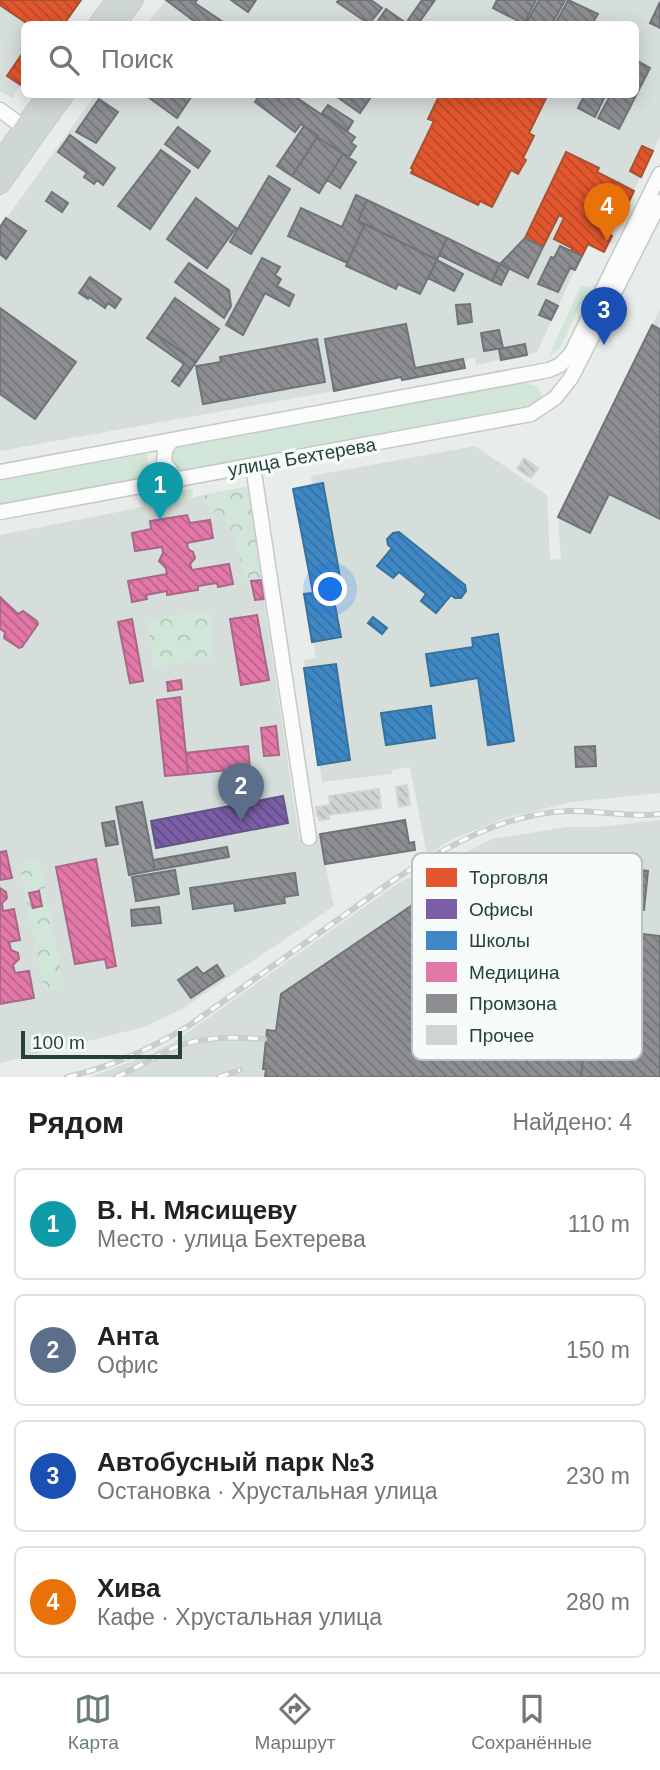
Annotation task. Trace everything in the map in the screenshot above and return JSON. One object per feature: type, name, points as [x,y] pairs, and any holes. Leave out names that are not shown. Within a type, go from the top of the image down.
[{"type":"main road","points":[[100,21],[116,0]]},
{"type":"main road","points":[[118,21],[134,0]]},
{"type":"main road","points":[[0,185],[45,98]]},
{"type":"main road","points":[[0,160],[61,98]]},
{"type":"street","points":[[0,110],[30,131]]},
{"type":"street","points":[[576,358],[660,174]]},
{"type":"street","points":[[576,358],[660,202]]},
{"type":"street","name":"улица Бехтерева","points":[[0,472],[530,375],[576,358]]},
{"type":"street","name":"улица Бехтерева","points":[[0,512],[515,418],[545,407],[565,387],[576,358]]},
{"type":"street","points":[[530,375],[549,387],[550,394],[545,407]]},
{"type":"street","points":[[171,441],[165,450],[164,462],[177,480]]},
{"type":"street","points":[[253,466],[309,838]]},
{"type":"shaded area","points":[[0,0],[81,0],[66,21],[21,21],[21,84],[12,98],[0,91]]},
{"type":"shaded area","points":[[166,0],[660,0],[660,137],[604,252],[587,244],[537,352],[476,365],[475,358],[463,360],[465,368],[456,371],[402,380],[401,377],[0,451],[0,227],[93,98],[639,98],[639,21],[149,21]]},
{"type":"shaded area","points":[[660,309],[660,793],[572,802],[505,818],[427,853],[410,767],[392,770],[392,774],[322,782],[304,660],[316,658],[304,594],[313,592],[293,489],[312,485],[311,476],[475,446],[547,495],[550,560],[561,559],[558,517]]},
{"type":"shaded area","points":[[250,486],[299,838],[319,834],[334,906],[182,1009],[144,1027],[0,1063],[0,535]]},
{"type":"shaded area","points":[[660,820],[660,1077],[90,1077],[151,1054],[177,1040],[401,881],[412,877],[412,1060],[642,1060],[642,853],[465,853],[492,839],[567,827],[599,827]]},
{"type":"green space","points":[[581,285],[588,288],[560,348],[548,358]]},
{"type":"green space","points":[[524,383],[537,386],[542,395],[540,400],[521,409],[184,471],[170,464],[170,454],[177,447]]},
{"type":"green space","points":[[147,453],[150,477],[0,504],[0,480]]},
{"type":"green space","points":[[250,486],[261,580],[245,582],[234,536],[222,518],[202,502],[206,494]]},
{"type":"green space","points":[[193,489],[189,500],[146,507],[139,499],[164,494],[166,501],[169,501],[168,493]]},
{"type":"green space","points":[[209,610],[214,658],[154,667],[147,620]]},
{"type":"green space","points":[[34,859],[40,863],[63,981],[58,988],[51,991],[43,986],[20,867],[28,860]]},
{"type":"building: Торговля","points":[[0,0],[81,0],[66,21],[24,21],[0,5]]},
{"type":"building: Торговля","points":[[21,55],[21,85],[7,76]]},
{"type":"building: Торговля","points":[[438,98],[546,98],[529,133],[534,136],[523,158],[526,160],[518,174],[511,170],[492,207],[480,201],[478,205],[411,173],[434,121],[428,119]]},
{"type":"building: Торговля","points":[[642,146],[653,151],[641,177],[630,171]]},
{"type":"building: Торговля","points":[[566,152],[599,168],[597,172],[634,191],[627,206],[619,202],[604,232],[612,236],[604,252],[588,244],[582,256],[554,239],[564,218],[559,215],[543,247],[525,238]]},
{"type":"building: Офисы","points":[[283,796],[288,823],[156,848],[151,821]]},
{"type":"building: Школы","points":[[323,483],[340,577],[330,579],[341,637],[312,642],[304,594],[313,593],[293,489]]},
{"type":"building: Школы","points":[[399,532],[465,585],[466,591],[461,598],[451,595],[436,613],[421,601],[426,594],[399,572],[393,578],[377,566],[392,548],[387,539],[393,533]]},
{"type":"building: Школы","points":[[373,617],[387,628],[382,634],[368,623]]},
{"type":"building: Школы","points":[[498,634],[514,741],[488,745],[478,678],[431,686],[426,654],[473,647],[472,638]]},
{"type":"building: Школы","points":[[336,664],[350,760],[318,765],[304,668]]},
{"type":"building: Школы","points":[[431,706],[435,738],[386,745],[381,713]]},
{"type":"building: Медицина","points":[[187,515],[190,523],[210,520],[213,538],[187,543],[195,558],[190,564],[192,570],[229,564],[233,584],[218,587],[217,583],[198,586],[198,590],[167,595],[167,591],[146,595],[147,599],[132,602],[128,581],[167,574],[166,568],[159,561],[163,553],[162,547],[135,551],[132,533],[151,529],[150,521]]},
{"type":"building: Медицина","points":[[261,580],[264,599],[255,600],[251,581]]},
{"type":"building: Медицина","points":[[0,597],[18,614],[23,611],[37,621],[38,624],[22,647],[19,648],[4,638],[5,632],[0,629]]},
{"type":"building: Медицина","points":[[257,615],[269,680],[241,685],[230,619]]},
{"type":"building: Медицина","points":[[132,619],[143,681],[130,683],[118,622]]},
{"type":"building: Медицина","points":[[181,680],[182,689],[168,691],[167,682]]},
{"type":"building: Медицина","points":[[180,697],[188,774],[165,776],[157,700]]},
{"type":"building: Медицина","points":[[276,726],[279,755],[264,756],[261,728]]},
{"type":"building: Медицина","points":[[248,746],[250,768],[188,774],[186,753]]},
{"type":"building: Медицина","points":[[6,851],[12,878],[0,880],[0,852]]},
{"type":"building: Медицина","points":[[96,859],[116,966],[107,968],[105,959],[75,964],[56,867]]},
{"type":"building: Медицина","points":[[0,888],[6,892],[7,898],[2,903],[3,911],[14,909],[20,940],[9,942],[11,950],[18,953],[19,959],[13,965],[15,973],[29,971],[34,998],[0,1004]]},
{"type":"building: Медицина","points":[[39,891],[42,906],[33,908],[29,893]]},
{"type":"building: Промзона","points":[[166,0],[197,0],[195,3],[222,21],[194,21]]},
{"type":"building: Промзона","points":[[231,0],[256,0],[248,12]]},
{"type":"building: Промзона","points":[[371,0],[382,8],[371,21],[365,21],[337,2]]},
{"type":"building: Промзона","points":[[422,0],[435,0],[420,21],[408,20]]},
{"type":"building: Промзона","points":[[497,0],[536,0],[526,21],[518,21],[493,8]]},
{"type":"building: Промзона","points":[[539,0],[565,0],[554,21],[528,21]]},
{"type":"building: Промзона","points":[[568,0],[598,14],[594,21],[557,21]]},
{"type":"building: Промзона","points":[[660,2],[660,28],[650,23]]},
{"type":"building: Промзона","points":[[386,9],[403,21],[378,21]]},
{"type":"building: Промзона","points":[[639,62],[650,68],[639,90]]},
{"type":"building: Промзона","points":[[150,98],[190,98],[177,118]]},
{"type":"building: Промзона","points":[[258,98],[297,98],[355,137],[351,143],[356,146],[349,157],[301,124],[295,132],[255,102]]},
{"type":"building: Промзона","points":[[339,98],[370,98],[360,113]]},
{"type":"building: Промзона","points":[[583,98],[604,98],[595,117],[578,108]]},
{"type":"building: Промзона","points":[[609,98],[635,98],[619,129],[598,118]]},
{"type":"building: Промзона","points":[[99,99],[118,112],[96,143],[76,132]]},
{"type":"building: Промзона","points":[[328,105],[353,121],[348,130],[322,113]]},
{"type":"building: Промзона","points":[[304,126],[318,136],[292,176],[277,166]]},
{"type":"building: Промзона","points":[[178,127],[210,151],[198,168],[165,144]]},
{"type":"building: Промзона","points":[[70,135],[115,168],[103,185],[97,180],[94,184],[84,177],[87,173],[58,152]]},
{"type":"building: Промзона","points":[[317,137],[343,154],[319,193],[292,176]]},
{"type":"building: Промзона","points":[[161,150],[190,171],[150,229],[118,206]]},
{"type":"building: Промзона","points":[[343,154],[356,162],[340,188],[327,180]]},
{"type":"building: Промзона","points":[[269,176],[290,189],[251,254],[230,242]]},
{"type":"building: Промзона","points":[[52,192],[68,203],[62,212],[46,201]]},
{"type":"building: Промзона","points":[[356,195],[367,200],[358,221],[365,224],[347,263],[288,236],[301,208],[342,227]]},
{"type":"building: Промзона","points":[[196,198],[236,228],[207,268],[167,239]]},
{"type":"building: Промзона","points":[[367,200],[447,238],[437,260],[358,221]]},
{"type":"building: Промзона","points":[[6,218],[26,231],[6,259],[0,254],[0,227]]},
{"type":"building: Промзона","points":[[365,224],[437,260],[420,294],[398,284],[396,289],[346,266]]},
{"type":"building: Промзона","points":[[447,238],[500,264],[492,281],[439,255]]},
{"type":"building: Промзона","points":[[525,238],[543,247],[528,278],[500,264]]},
{"type":"building: Промзона","points":[[560,246],[582,256],[575,270],[570,268],[558,292],[538,284],[551,257],[554,258]]},
{"type":"building: Промзона","points":[[262,258],[280,267],[275,275],[281,279],[277,286],[294,295],[289,306],[265,293],[243,335],[226,325]]},
{"type":"building: Промзона","points":[[437,260],[463,274],[454,291],[428,278]]},
{"type":"building: Промзона","points":[[189,263],[229,290],[231,306],[224,318],[175,282]]},
{"type":"building: Промзона","points":[[500,264],[509,269],[501,285],[492,281]]},
{"type":"building: Промзона","points":[[90,277],[121,299],[115,308],[108,303],[105,308],[79,293]]},
{"type":"building: Промзона","points":[[175,298],[219,329],[196,362],[152,331]]},
{"type":"building: Промзона","points":[[546,300],[558,306],[551,320],[539,315]]},
{"type":"building: Промзона","points":[[470,304],[472,322],[458,324],[456,305]]},
{"type":"building: Промзона","points":[[0,308],[76,362],[35,419],[0,394]]},
{"type":"building: Промзона","points":[[406,324],[415,368],[463,359],[465,368],[402,380],[401,377],[334,391],[325,339]]},
{"type":"building: Промзона","points":[[652,325],[660,329],[660,519],[609,494],[590,533],[558,517]]},
{"type":"building: Промзона","points":[[499,330],[503,348],[484,351],[481,333]]},
{"type":"building: Промзона","points":[[152,331],[196,362],[179,386],[172,381],[184,364],[147,338]]},
{"type":"building: Промзона","points":[[317,339],[325,382],[203,404],[196,366],[221,362],[220,357]]},
{"type":"building: Промзона","points":[[525,344],[527,355],[501,360],[499,349]]},
{"type":"building: Промзона","points":[[595,746],[596,766],[576,767],[575,747]]},
{"type":"building: Промзона","points":[[142,802],[155,870],[129,875],[116,807]]},
{"type":"building: Промзона","points":[[405,820],[409,843],[414,842],[415,850],[325,864],[320,834]]},
{"type":"building: Промзона","points":[[114,821],[118,844],[106,846],[102,823]]},
{"type":"building: Промзона","points":[[227,847],[229,857],[155,870],[153,860]]},
{"type":"building: Промзона","points":[[175,870],[179,894],[136,901],[132,877]]},
{"type":"building: Промзона","points":[[642,870],[648,871],[642,910]]},
{"type":"building: Промзона","points":[[295,873],[298,895],[284,897],[285,903],[235,911],[234,903],[193,909],[190,888]]},
{"type":"building: Промзона","points":[[412,905],[412,1060],[583,1060],[581,1077],[265,1077],[266,1069],[263,1069],[267,1030],[276,1031],[281,994]]},
{"type":"building: Промзона","points":[[159,907],[161,923],[132,926],[131,910]]},
{"type":"building: Промзона","points":[[642,934],[660,936],[660,1077],[581,1077],[583,1060],[642,1060]]},
{"type":"building: Промзона","points":[[217,965],[224,976],[191,998],[178,980],[197,967],[203,974]]},
{"type":"building: Прочее","points":[[524,458],[538,468],[531,478],[517,469]]},
{"type":"building: Прочее","points":[[407,785],[410,805],[399,807],[396,787]]},
{"type":"building: Прочее","points":[[379,789],[381,808],[328,815],[329,819],[319,820],[317,816],[316,807],[330,805],[329,796]]},
{"type":"railway","points":[[439,853],[499,825],[545,813],[580,811],[660,814]]},
{"type":"railway","points":[[67,1077],[146,1049],[190,1025],[412,869]]},
{"type":"railway","points":[[116,1077],[171,1049],[193,1042],[229,1038],[264,1039]]},
{"type":"railway","points":[[219,1077],[240,1070]]},
{"type":"place","name":"Хива","points":[[607,241]]},
{"type":"place","name":"Автобусный парк №3","points":[[604,345]]},
{"type":"place","name":"В. Н. Мясищеву","points":[[160,520]]},
{"type":"place","name":"Анта","points":[[241,821]]}]
